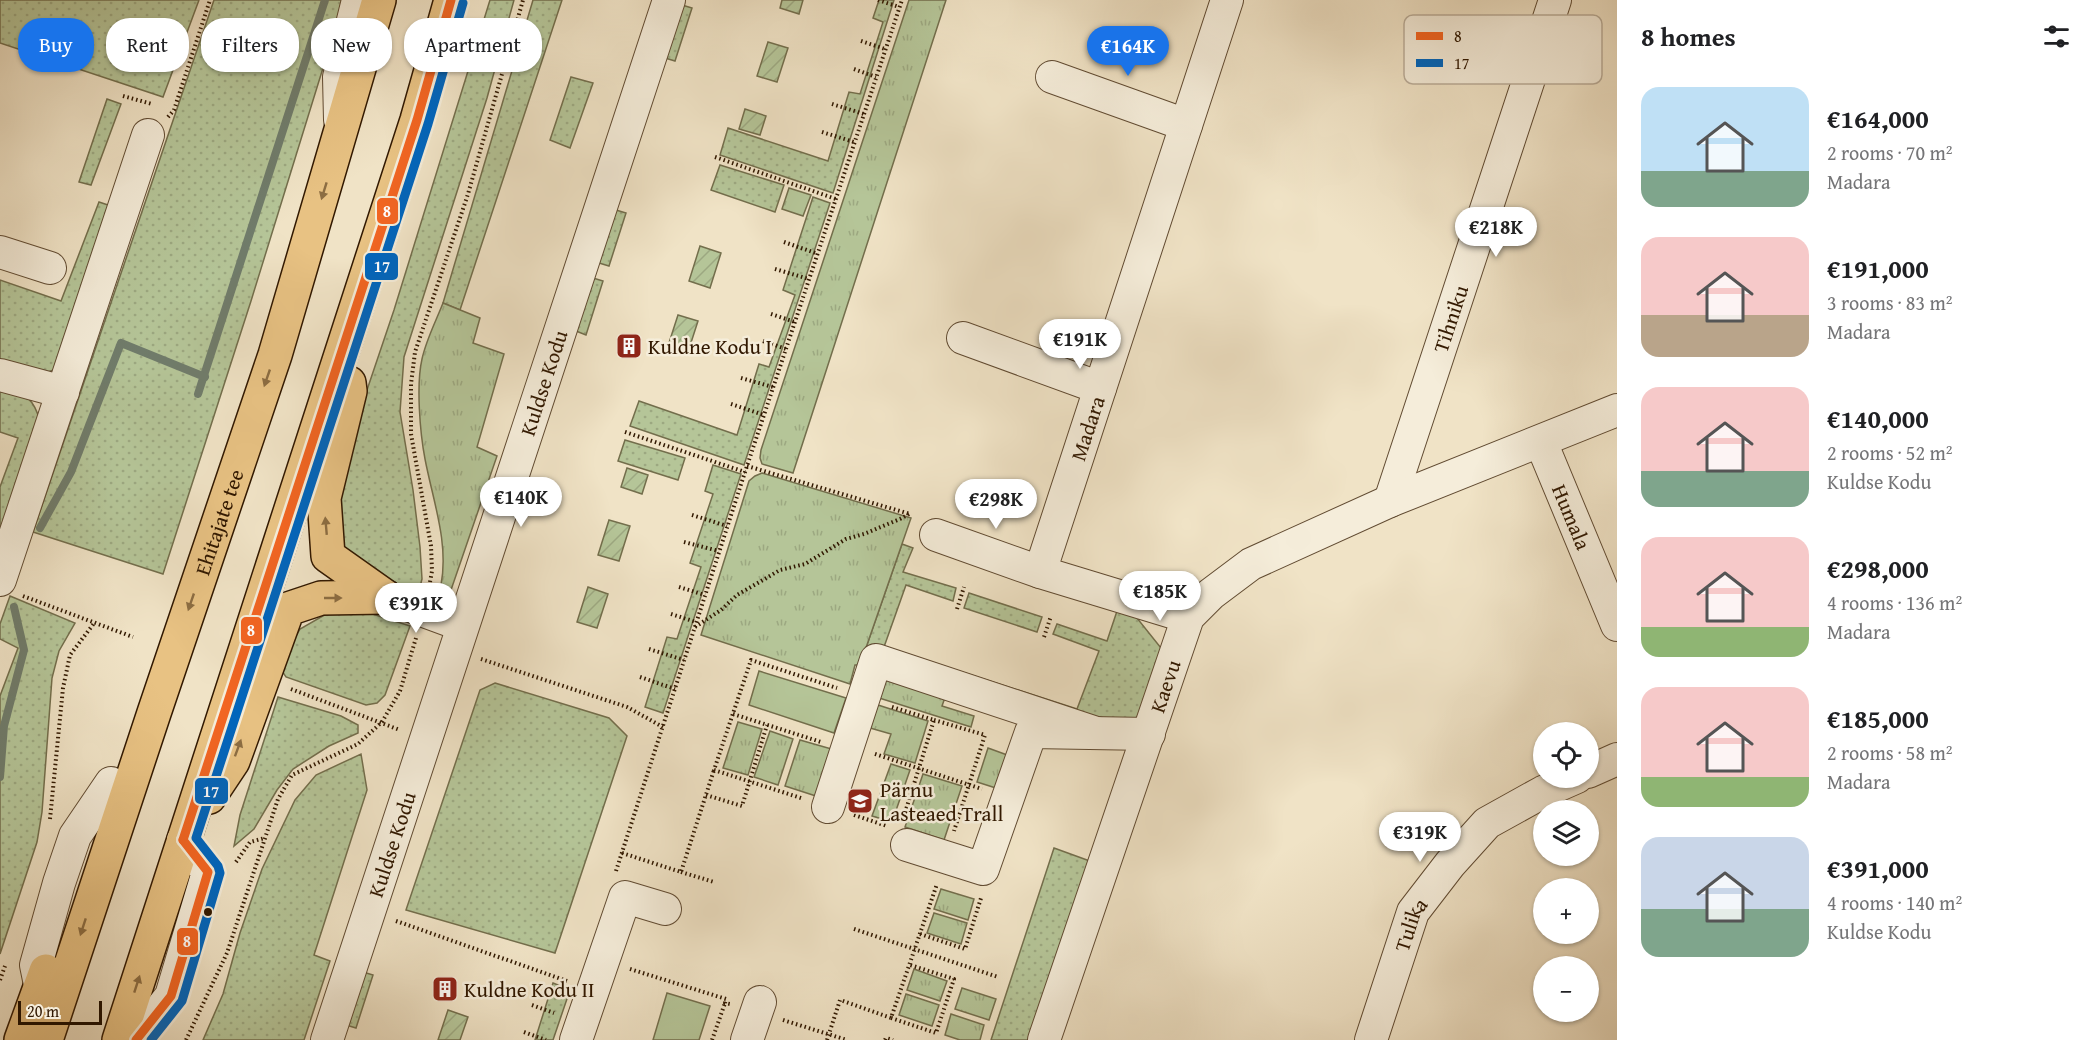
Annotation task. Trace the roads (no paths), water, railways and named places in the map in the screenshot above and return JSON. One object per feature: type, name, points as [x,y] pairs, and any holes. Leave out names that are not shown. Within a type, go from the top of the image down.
[{"type":"highway","name":"Ehitajate tee","points":[[39,1037],[154,713],[275,355],[379,0]]},
{"type":"highway","points":[[119,1040],[417,120],[451,0]]},
{"type":"highway","points":[[347,333],[350,391],[324,498],[328,556],[386,597]]},
{"type":"highway","points":[[184,837],[233,761],[288,609],[321,598],[386,597]]},
{"type":"highway","points":[[39,1037],[40,986],[111,783],[154,713]]},
{"type":"street","points":[[340,135],[339,77],[358,0]]},
{"type":"street","name":"Kuldse Kodu","points":[[327,1040],[669,0]]},
{"type":"street","name":"Madara","points":[[1040,572],[1227,0]]},
{"type":"street","name":"Tihniku","points":[[1551,15],[1556,0]]},
{"type":"street","points":[[1052,77],[1186,124]]},
{"type":"street","name":"Tihniku","points":[[1390,501],[1528,84]]},
{"type":"street","points":[[11,588],[63,392],[151,120]]},
{"type":"street","points":[[0,252],[50,268]]},
{"type":"street","points":[[963,338],[1100,388]]},
{"type":"street","points":[[0,375],[63,392]]},
{"type":"street","name":"Kaevu","points":[[1044,1040],[1188,618],[1211,594],[1251,564],[1390,501],[1617,410]]},
{"type":"street","name":"Humala","points":[[1541,442],[1617,625]]},
{"type":"street","points":[[936,535],[1040,572],[1188,618]]},
{"type":"street","points":[[386,597],[423,611],[458,638]]},
{"type":"street","points":[[828,807],[876,660],[1094,732]]},
{"type":"street","points":[[899,831],[936,868],[983,869],[1031,732],[1149,734]]},
{"type":"street","points":[[1599,767],[1617,759]]},
{"type":"street","name":"Tulika","points":[[1371,1040],[1413,912],[1450,864],[1487,823],[1552,788]]},
{"type":"street","points":[[135,1040],[171,996],[208,872],[184,837]]},
{"type":"street","points":[[568,1028],[625,897],[665,909]]},
{"type":"waterway","points":[[198,394],[325,0]]},
{"type":"waterway","points":[[40,528],[71,472],[121,343],[205,377]]},
{"type":"waterway","points":[[0,777],[4,726],[24,650],[14,607]]},
{"type":"place","name":"Kuldne Kodu I","points":[[629,346]]},
{"type":"place","name":"Pärnu Lasteaed Trall","points":[[860,801]]},
{"type":"place","name":"Kuldne Kodu II","points":[[445,989]]}]
